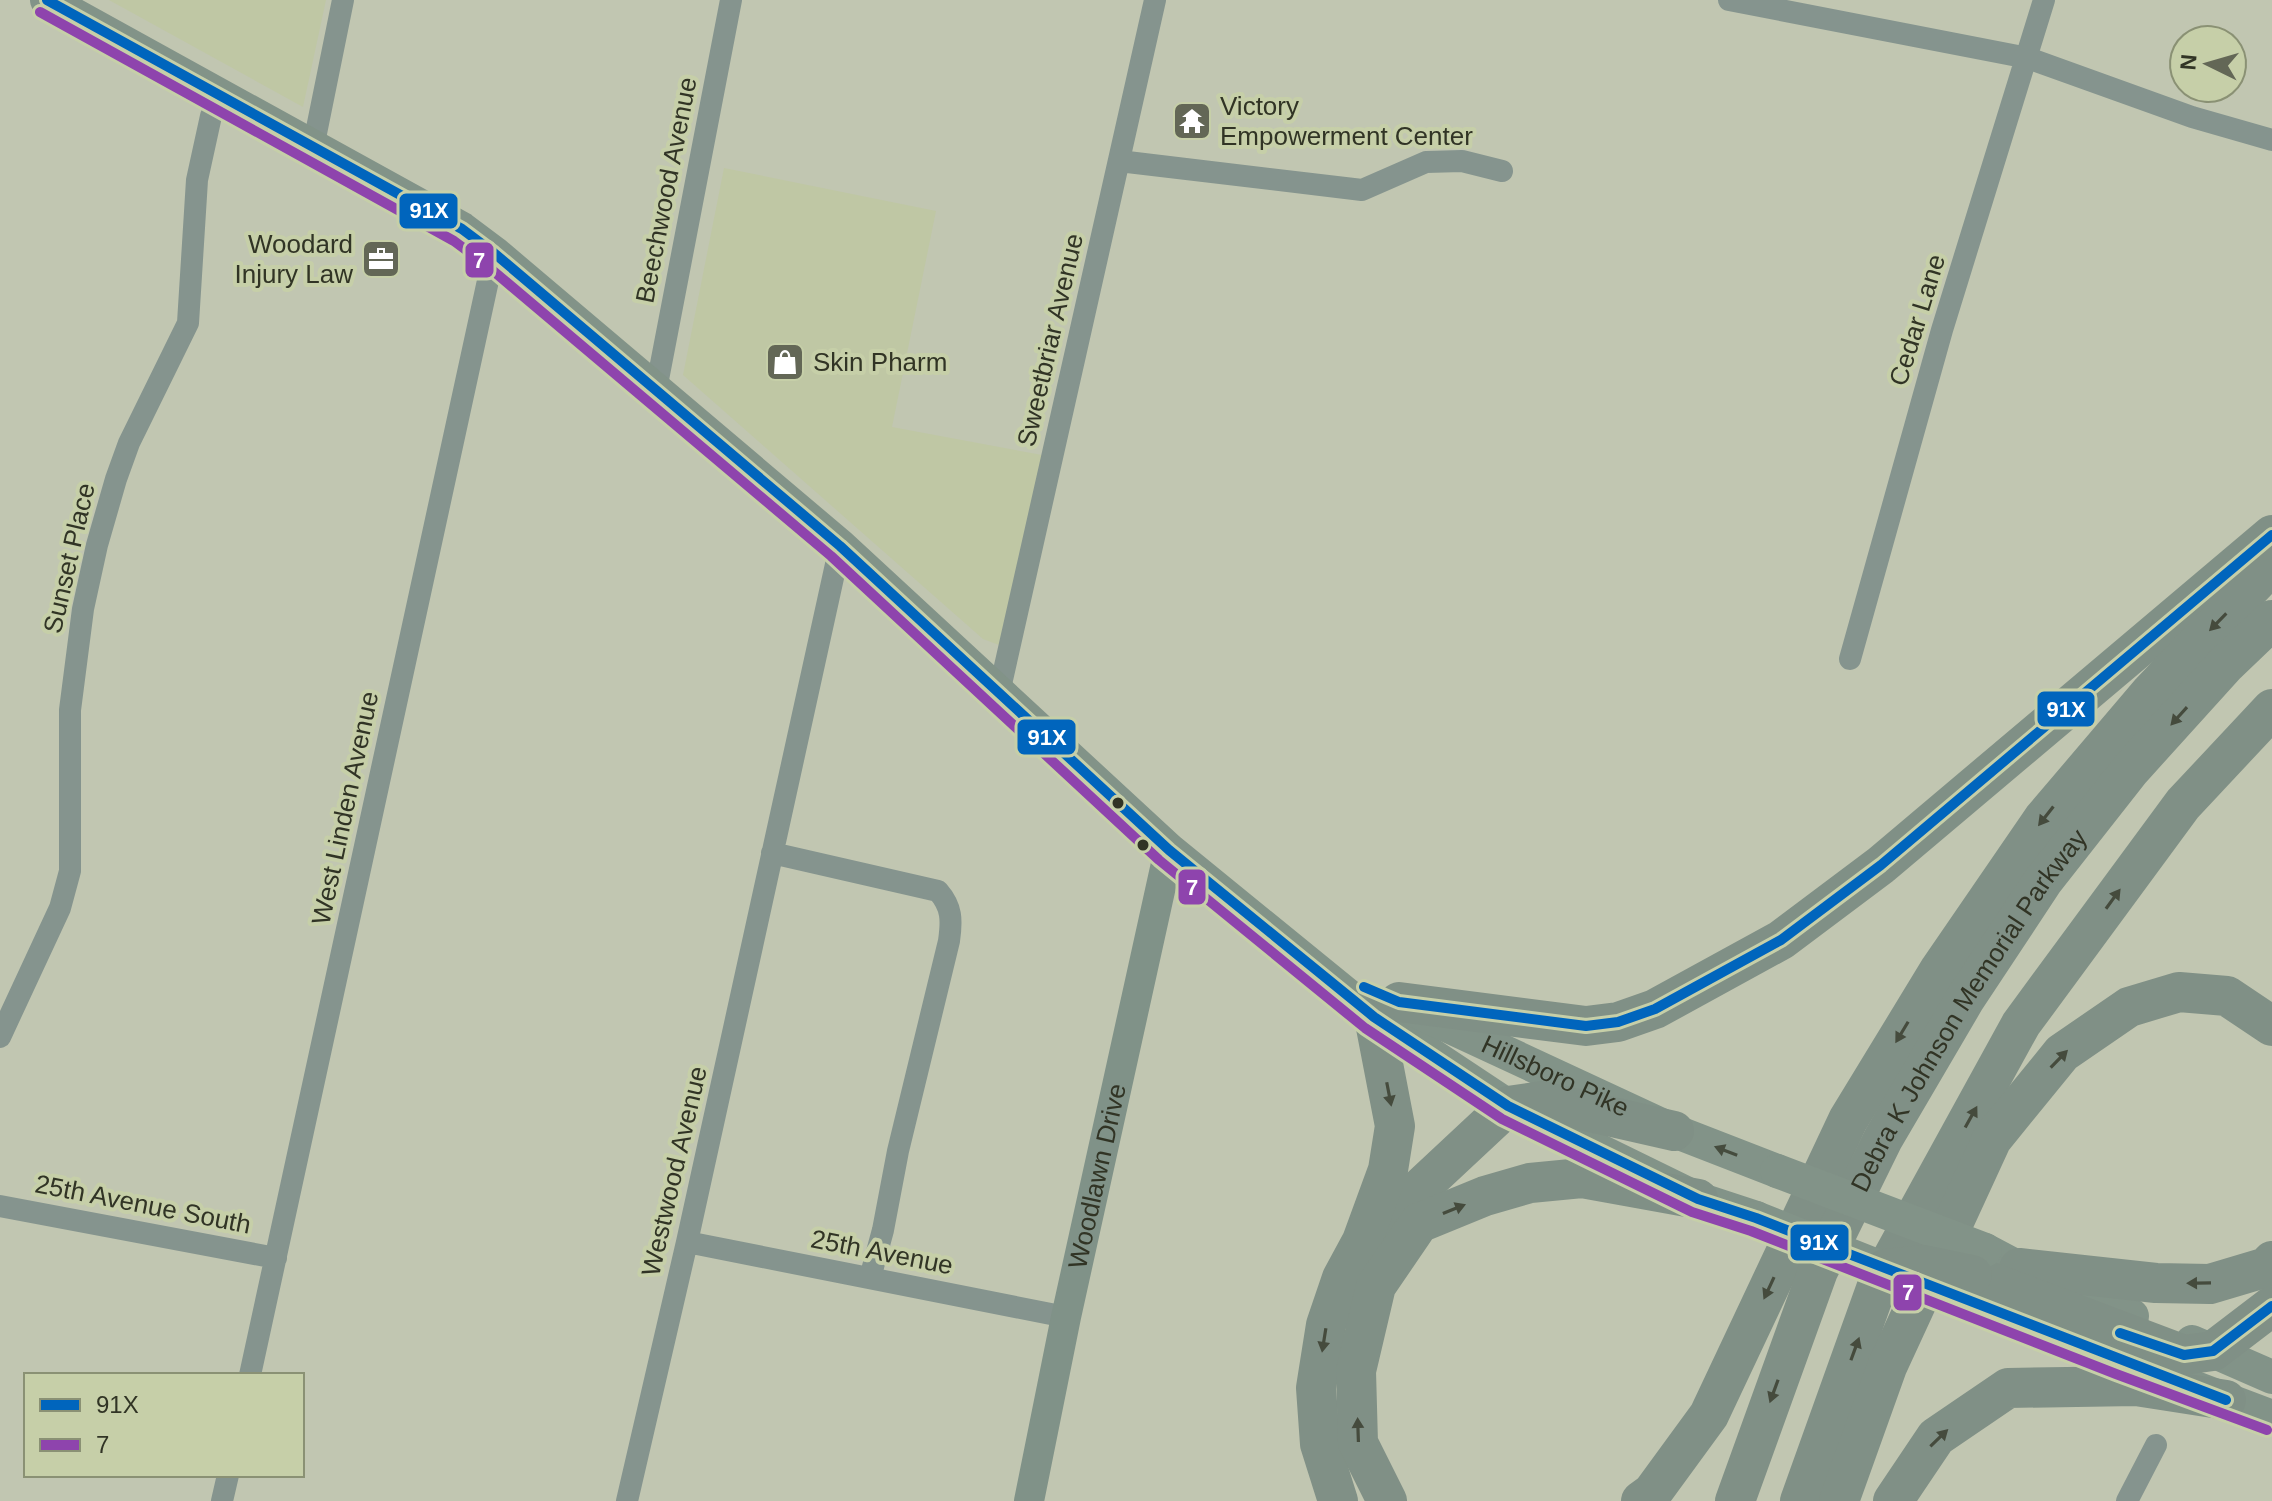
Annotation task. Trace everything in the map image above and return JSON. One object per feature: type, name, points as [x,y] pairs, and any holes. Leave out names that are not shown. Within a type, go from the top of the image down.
[{"type":"highway","points":[[1338,1501],[1320,1444],[1316,1388],[1326,1325],[1342,1278],[1362,1241],[1388,1170],[1395,1126],[1387,1010],[1586,1026],[1618,1022],[1655,1009],[1781,940],[1881,865],[2272,535]]},
{"type":"highway","points":[[1641,1501],[1652,1493],[1709,1415],[1848,1120],[1940,969],[2043,819],[2151,692],[2272,565]]},
{"type":"highway","name":"Debra K Johnson Memorial Parkway","points":[[1735,1501],[1818,1271],[1883,1139],[1965,999],[2043,881],[2131,769],[2225,665],[2272,620]]},
{"type":"highway","name":"Debra K Johnson Memorial Parkway","points":[[1800,1501],[1877,1286],[2021,1024],[2183,804],[2272,709]]},
{"type":"highway","points":[[1839,1501],[1887,1367],[1992,1139],[2062,1053],[2129,1007],[2179,992],[2227,996],[2272,1026]]},
{"type":"highway","points":[[1362,1241],[1508,1106],[1542,1101],[1674,1131]]},
{"type":"highway","points":[[1387,1501],[1358,1443],[1356,1371],[1376,1286],[1419,1223],[1485,1196],[1530,1183],[1582,1178],[1698,1199]]},
{"type":"highway","points":[[1885,1269],[1924,1265],[1984,1273],[2210,1284],[2267,1267],[2272,1261]]},
{"type":"highway","points":[[1984,1273],[2157,1347],[2184,1355],[2213,1351],[2272,1306]]},
{"type":"highway","points":[[1893,1501],[1936,1437],[2008,1388],[2136,1386],[2226,1400]]},
{"type":"main road","name":"Hillsboro Pike","points":[[47,0],[462,229],[494,253],[840,546],[1169,850],[1305,960],[1387,1010],[1508,1106],[1698,1199],[1756,1218],[1885,1269]]},
{"type":"main road","name":"Woodlawn Drive","points":[[1029,1501],[1066,1317],[1169,850]]},
{"type":"main road","name":"Hillsboro Pike","points":[[1387,1010],[1777,1171],[1984,1273],[2226,1400],[2272,1417]]},
{"type":"main road","points":[[2213,1351],[2272,1377]]},
{"type":"street","points":[[313,148],[343,0]]},
{"type":"street","name":"Beechwood Avenue","points":[[656,390],[731,0]]},
{"type":"street","name":"Sweetbriar Avenue","points":[[999,693],[1155,0]]},
{"type":"street","points":[[1729,0],[2028,58],[2192,117],[2272,140]]},
{"type":"street","name":"Cedar Lane","points":[[1850,659],[1942,330],[2044,0]]},
{"type":"street","name":"Sunset Place","points":[[0,1037],[60,908],[70,871],[70,710],[83,609],[116,479],[134,432],[188,323],[197,180],[211,116],[220,96]]},
{"type":"street","points":[[1119,161],[1362,190],[1426,162],[1462,161],[1502,171]]},
{"type":"street","name":"West Linden Avenue","points":[[250,1373],[494,253]]},
{"type":"street","name":"Westwood Avenue","points":[[627,1501],[840,546]]},
{"type":"street","points":[[772,853],[938,891],[949,904],[949,941],[870,1278]]},
{"type":"street","name":"25th Avenue South","points":[[0,1206],[276,1258]]},
{"type":"street","name":"25th Avenue","points":[[687,1242],[1066,1317]]},
{"type":"street","points":[[2127,1501],[2156,1445]]},
{"type":"street","points":[[222,1501],[228,1477]]},
{"type":"shaded area","points":[[109,0],[326,0],[303,107]]},
{"type":"shaded area","points":[[724,168],[936,211],[892,427],[1042,455],[999,645],[983,639],[683,375]]},
{"type":"transit line","name":"91X","points":[[47,0],[462,229],[494,253],[840,546],[1169,850],[1374,1017],[1508,1106],[1698,1199],[1756,1218],[2226,1400]]},
{"type":"transit line","name":"7","points":[[40,12],[454,241],[485,264],[831,556],[1159,860],[1365,1028],[1502,1119],[1692,1212],[1751,1231],[2267,1430]]},
{"type":"transit line","name":"91X","points":[[1364,987],[1399,1002],[1586,1026],[1618,1022],[1655,1009],[1781,940],[1881,865],[2272,535]]},
{"type":"transit line","name":"91X","points":[[2120,1333],[2184,1355],[2213,1351],[2272,1306]]},
{"type":"place","name":"Victory Empowerment Center","points":[[1192,121]]},
{"type":"place","name":"Woodard Injury Law","points":[[381,259]]},
{"type":"place","name":"Skin Pharm","points":[[785,362]]}]
